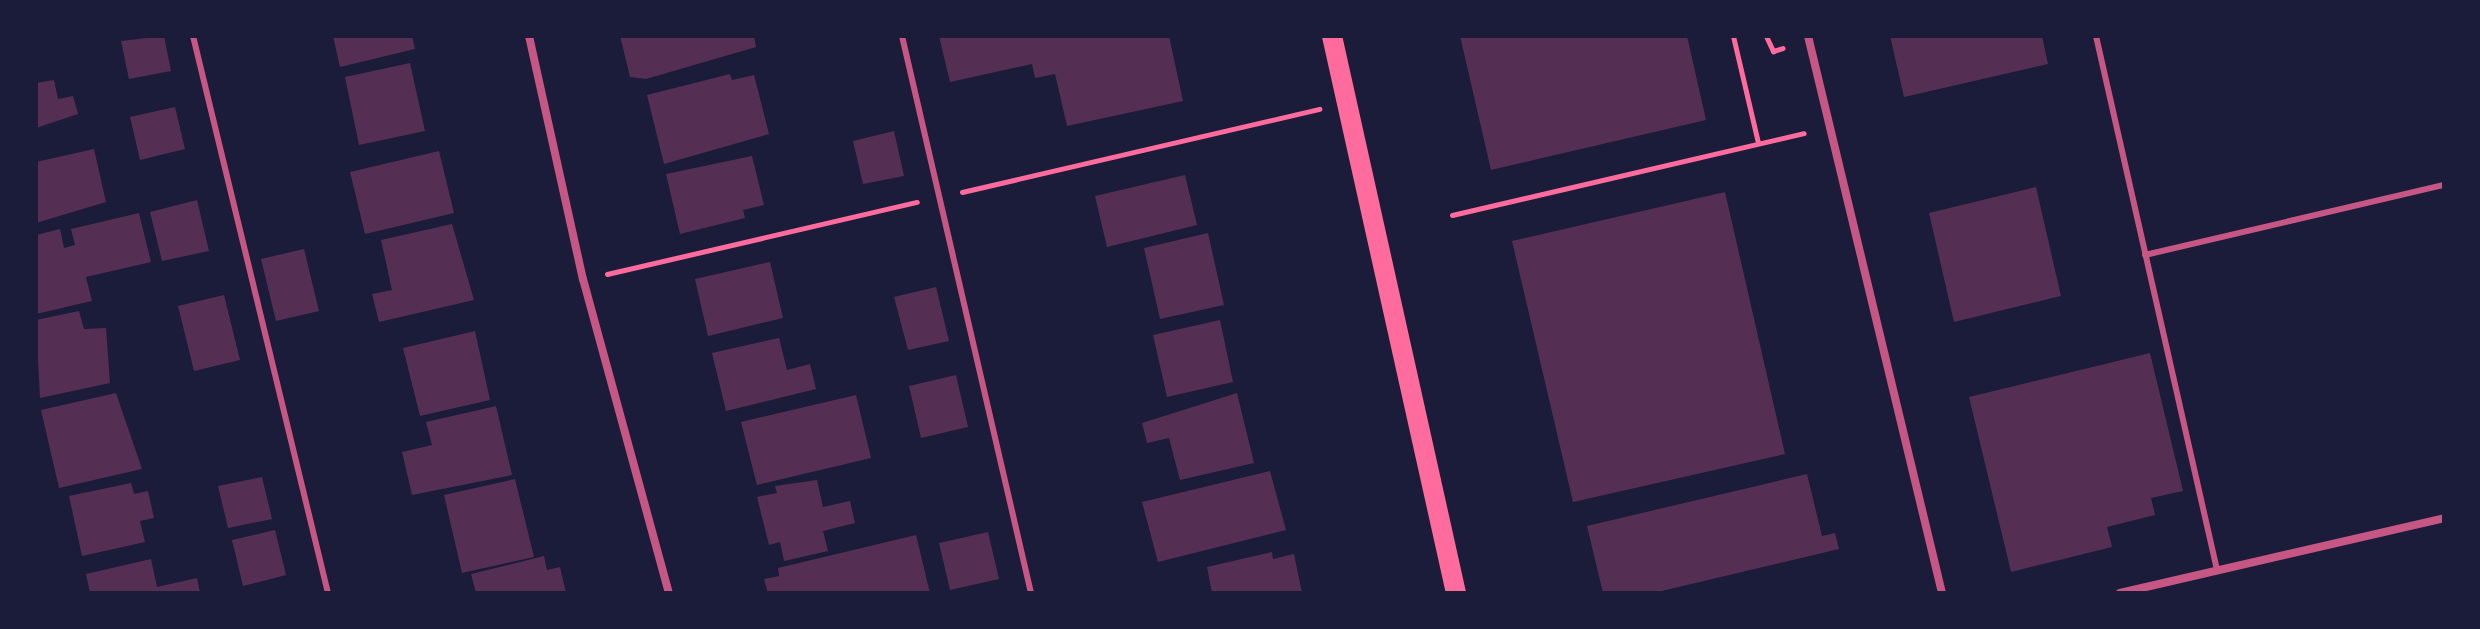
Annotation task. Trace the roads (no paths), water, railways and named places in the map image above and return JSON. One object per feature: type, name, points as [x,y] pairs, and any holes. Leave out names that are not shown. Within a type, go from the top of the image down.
[{"type":"main road","points":[[1332,36],[1456,593]]},
{"type":"street","points":[[529,36],[583,279],[669,593]]},
{"type":"street","points":[[1808,36],[1942,593]]},
{"type":"street","points":[[2120,593],[2444,518]]},
{"type":"lane","points":[[193,36],[328,593]]},
{"type":"lane","points":[[902,36],[1031,593]]},
{"type":"lane","points":[[2096,36],[2217,570]]},
{"type":"lane","points":[[2145,255],[2444,185]]}]
